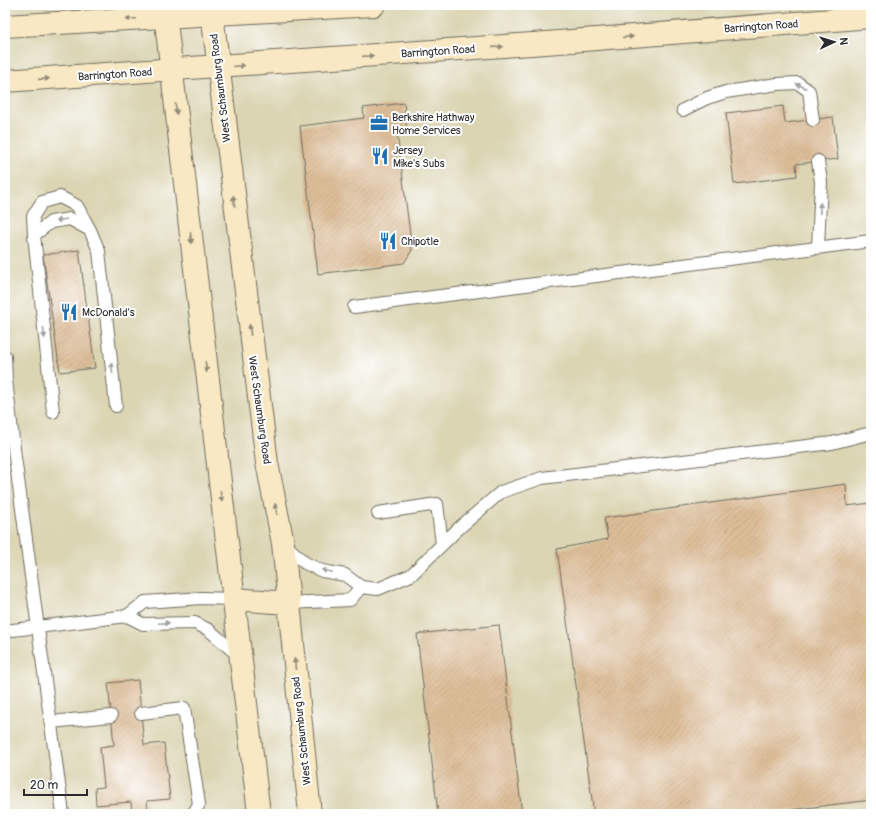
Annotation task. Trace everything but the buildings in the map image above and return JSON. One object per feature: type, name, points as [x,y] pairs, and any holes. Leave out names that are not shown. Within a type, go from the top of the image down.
[{"type":"main road","points":[[5,26],[164,11],[374,5]]},
{"type":"main road","name":"West Schaumburg Road","points":[[211,10],[267,464],[283,542],[310,814]]},
{"type":"main road","points":[[164,11],[259,814]]},
{"type":"main road","name":"Barrington Road","points":[[5,81],[218,67],[871,17]]},
{"type":"main road","points":[[233,599],[289,603]]},
{"type":"lane","points":[[683,110],[707,98],[726,92],[777,84],[798,83],[809,91],[813,120]]},
{"type":"lane","points":[[818,161],[821,182],[818,247]]},
{"type":"lane","points":[[53,412],[33,216],[42,202],[60,197],[77,206],[100,251],[116,406]]},
{"type":"lane","points":[[34,235],[51,222],[70,219],[90,230]]},
{"type":"lane","points":[[354,306],[871,241]]},
{"type":"lane","points":[[5,356],[6,380],[63,814]]},
{"type":"lane","points":[[283,542],[305,563],[322,571],[346,575],[361,587],[378,589],[411,575],[442,544],[501,492],[542,478],[832,443],[871,433]]},
{"type":"lane","points":[[378,513],[437,504],[442,544]]},
{"type":"lane","points":[[289,603],[350,600],[361,587]]},
{"type":"lane","points":[[5,631],[127,616],[145,602],[202,598],[233,599]]},
{"type":"lane","points":[[127,616],[143,624],[195,623],[209,630],[240,656]]},
{"type":"lane","points":[[141,713],[184,708],[199,804],[193,814]]},
{"type":"lane","points":[[51,722],[111,716]]},
{"type":"shaded area","points":[[5,5],[871,5],[871,814],[5,814]]},
{"type":"place","name":"Berkshire Hathway Home Services","points":[[379,123]]},
{"type":"place","name":"Jersey Mike's Subs","points":[[380,156]]},
{"type":"place","name":"Chipotle","points":[[388,241]]},
{"type":"place","name":"McDonald's","points":[[69,312]]}]
